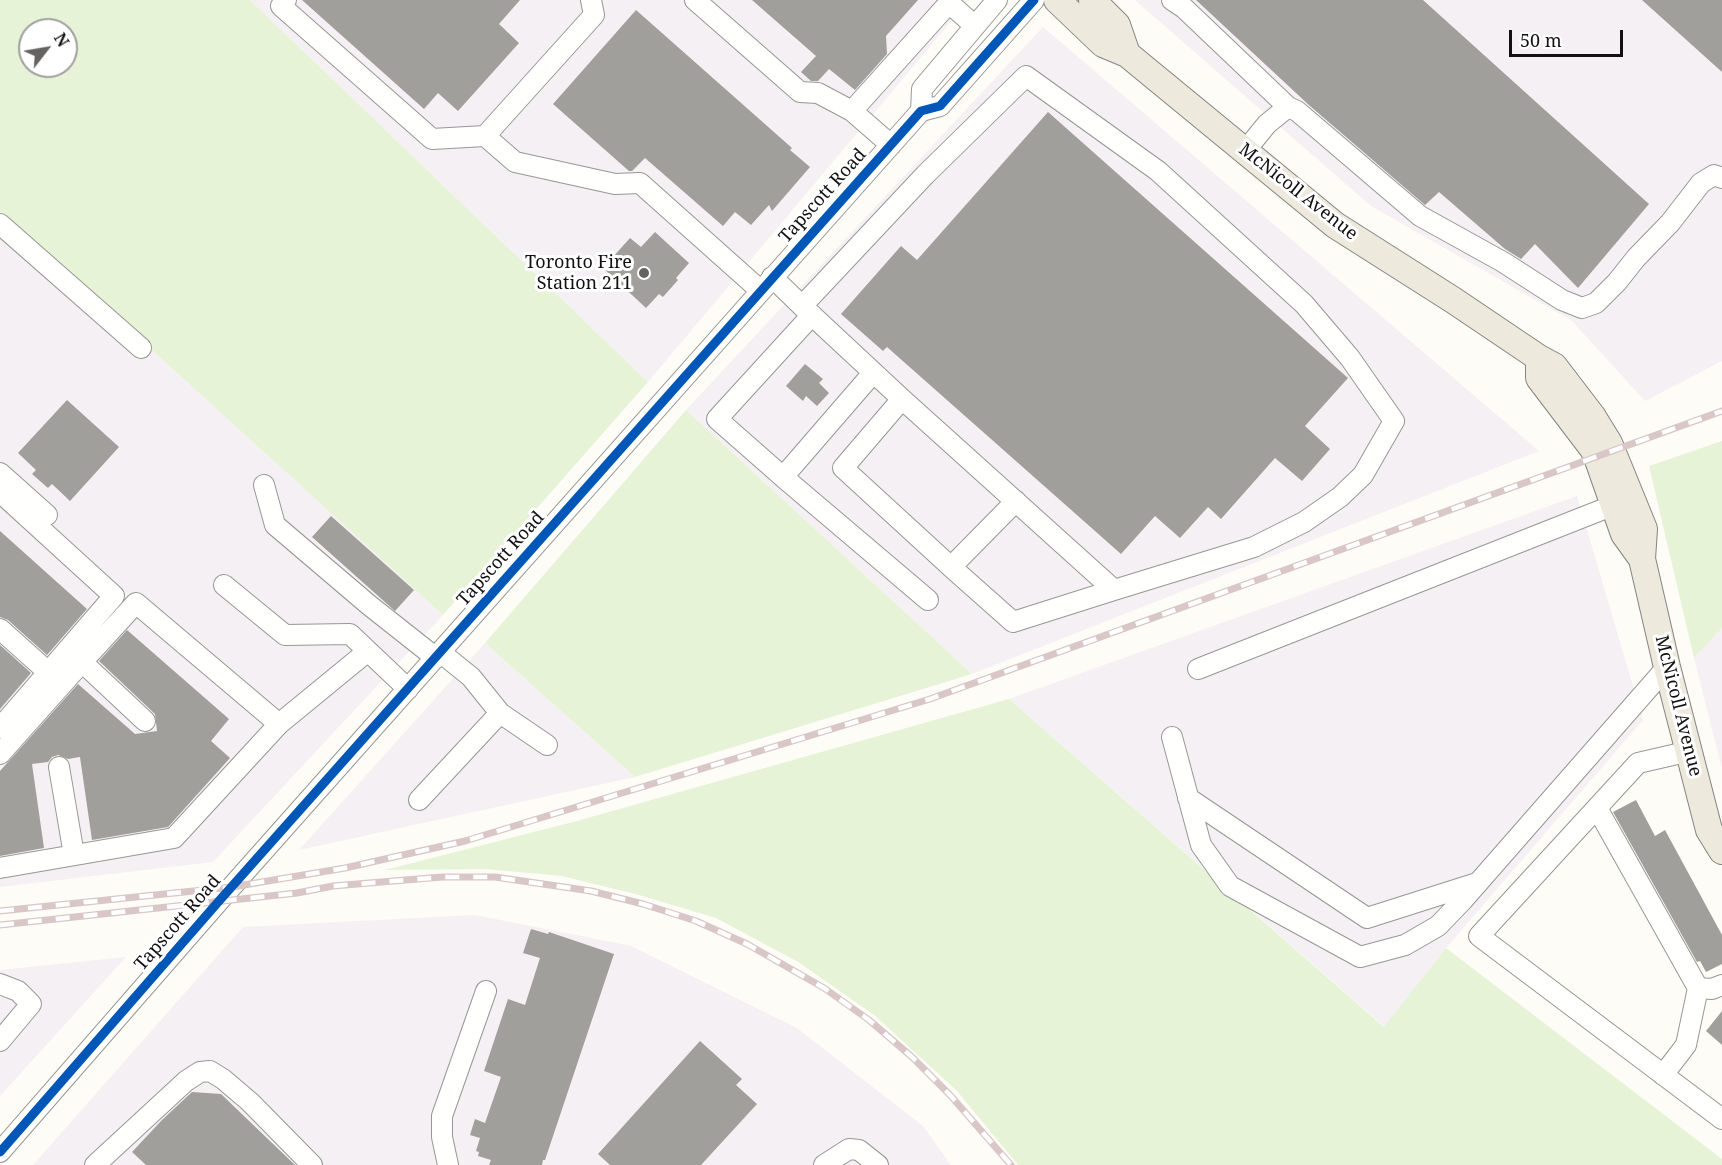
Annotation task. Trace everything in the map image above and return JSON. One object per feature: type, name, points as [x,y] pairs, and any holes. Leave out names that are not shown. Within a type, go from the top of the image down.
[{"type":"main road","name":"McNicoll Avenue","points":[[1057,0],[1103,44],[1127,54],[1335,225],[1554,366],[1593,417],[1614,451],[1644,529],[1642,559],[1667,666],[1709,830],[1722,851]]},
{"type":"main road","points":[[1092,0],[1117,25],[1127,54]]},
{"type":"main road","name":"McNicoll Avenue","points":[[1539,358],[1539,378],[1598,457],[1624,534],[1642,559]]},
{"type":"street","points":[[286,0],[281,6],[432,139],[485,136],[515,162],[615,184],[640,183],[767,284],[807,310],[873,373],[1114,590]]},
{"type":"street","points":[[485,136],[594,15],[591,0]]},
{"type":"street","points":[[695,0],[800,92],[818,93],[852,111],[891,145]]},
{"type":"street","name":"Tapscott Road","points":[[921,111],[922,89],[997,0]]},
{"type":"street","name":"Tapscott Road","points":[[0,1152],[921,111],[940,106],[1034,0]]},
{"type":"street","points":[[1172,0],[1184,8],[1288,107],[1298,111],[1420,216],[1503,262],[1562,300],[1582,308],[1596,303],[1617,282],[1636,258],[1670,223],[1701,183],[1714,175],[1722,178]]},
{"type":"street","points":[[852,111],[949,3],[975,26]]},
{"type":"street","points":[[902,399],[843,468],[1013,622],[1254,548],[1304,522],[1340,497],[1364,475],[1394,421],[1350,358],[1304,304],[1158,171],[1026,76],[894,207],[717,419],[928,600]]},
{"type":"street","points":[[1245,151],[1267,124],[1288,107]]},
{"type":"street","points":[[0,224],[141,348]]},
{"type":"street","points":[[783,477],[873,373]]},
{"type":"street","points":[[0,473],[46,515]]},
{"type":"street","points":[[264,485],[275,525],[369,605],[471,677],[500,713],[547,746]]},
{"type":"street","points":[[0,492],[114,596],[0,728]]},
{"type":"street","points":[[951,567],[1016,501]]},
{"type":"street","points":[[1198,669],[1614,505]]},
{"type":"street","points":[[224,585],[285,635],[350,634],[408,689]]},
{"type":"street","points":[[0,754],[136,603],[279,724]]},
{"type":"street","points":[[0,629],[48,672]]},
{"type":"street","points":[[0,868],[174,838],[279,724],[368,651]]},
{"type":"street","points":[[82,662],[145,721]]},
{"type":"street","points":[[1172,737],[1201,845],[1230,886],[1360,957],[1405,945],[1438,926],[1667,666]]},
{"type":"street","points":[[418,800],[500,713]]},
{"type":"street","points":[[1690,751],[1638,763],[1479,936],[1722,1119]]},
{"type":"street","points":[[59,767],[74,855]]},
{"type":"street","points":[[1188,798],[1366,918],[1479,882]]},
{"type":"street","points":[[1597,808],[1698,988],[1686,1045],[1664,1075]]},
{"type":"street","points":[[0,1041],[31,1004],[18,991],[2,984]]},
{"type":"street","points":[[1698,988],[1712,989],[1722,985]]},
{"type":"street","points":[[448,1165],[442,1137],[441,1116],[486,991]]},
{"type":"street","points":[[95,1165],[186,1081],[200,1072],[210,1071],[250,1102],[312,1165]]},
{"type":"street","points":[[824,1165],[849,1149],[860,1150],[878,1165]]},
{"type":"shaded area","points":[[250,0],[969,0],[648,382]]},
{"type":"shaded area","points":[[1135,0],[1722,0],[1722,361],[1645,401],[1572,321],[1371,206]]},
{"type":"shaded area","points":[[1043,27],[1539,451],[972,674],[686,410]]},
{"type":"shaded area","points":[[0,212],[443,615],[213,862],[0,887]]},
{"type":"shaded area","points":[[1577,496],[1643,720],[1446,948],[1385,1027],[1009,699]]},
{"type":"shaded area","points":[[1722,628],[1722,769],[1694,658]]},
{"type":"shaded area","points":[[485,643],[635,777],[299,850]]},
{"type":"shaded area","points":[[475,915],[631,946],[797,1028],[923,1126],[951,1165],[33,1165],[243,927]]},
{"type":"shaded area","points":[[126,957],[0,1096],[0,970]]},
{"type":"green space","points":[[0,0],[250,0],[648,382],[443,615],[0,212]]},
{"type":"green space","points":[[686,410],[972,674],[635,777],[485,643]]},
{"type":"green space","points":[[1722,441],[1722,628],[1694,658],[1649,466]]},
{"type":"green space","points":[[1009,699],[1384,1027],[1446,948],[1722,1159],[1722,1165],[1018,1165],[957,1091],[874,1015],[798,962],[716,918],[639,895],[562,876],[484,869],[385,870],[577,821]]},
{"type":"building","points":[[302,0],[520,0],[499,24],[519,43],[458,111],[438,93],[424,109]]},
{"type":"building","points":[[752,0],[918,0],[886,36],[887,54],[855,90],[829,69],[818,81],[811,81],[801,72],[816,56]]},
{"type":"building","points":[[1196,0],[1423,0],[1649,204],[1578,288],[1535,244],[1521,259],[1505,249],[1439,192],[1425,205],[1310,106]]},
{"type":"building","points":[[1642,0],[1722,0],[1722,72]]},
{"type":"building","points":[[636,10],[792,148],[790,150],[810,167],[772,211],[769,205],[751,225],[735,212],[723,226],[645,158],[632,171],[629,171],[553,104]]},
{"type":"building","points":[[1048,112],[1348,378],[1305,426],[1330,449],[1302,481],[1275,458],[1221,519],[1208,507],[1180,538],[1155,516],[1121,554],[887,347],[883,351],[841,314],[901,246],[917,260]]},
{"type":"building","name":"Toronto Fire Station 211","points":[[655,232],[689,263],[663,297],[659,294],[646,308],[603,268],[630,238],[641,247]]},
{"type":"building","points":[[805,364],[823,379],[819,383],[829,393],[817,406],[806,396],[803,401],[786,386]]},
{"type":"building","points":[[67,400],[119,447],[70,501],[52,484],[48,488],[32,474],[36,470],[18,453]]},
{"type":"building","points":[[331,516],[414,590],[395,611],[312,537]]},
{"type":"building","points":[[0,531],[87,609],[47,655],[8,620],[0,617]]},
{"type":"building","points":[[127,630],[229,719],[211,741],[230,758],[168,827],[92,840],[80,757],[68,759],[58,755],[52,757],[48,762],[32,764],[44,848],[0,856],[0,771],[78,684],[135,734],[157,731],[155,714],[99,661]]},
{"type":"building","points":[[0,645],[31,673],[0,709]]},
{"type":"building","points":[[1636,800],[1655,836],[1665,830],[1722,935],[1722,964],[1706,972],[1700,961],[1697,962],[1613,812]]},
{"type":"building","points":[[531,929],[548,934],[549,932],[614,954],[545,1160],[542,1165],[489,1165],[491,1160],[478,1156],[479,1152],[476,1151],[480,1138],[470,1135],[475,1119],[485,1123],[501,1077],[484,1071],[508,999],[525,1005],[540,958],[523,953]]},
{"type":"building","points":[[1722,1011],[1722,1045],[1706,1031]]},
{"type":"building","points":[[700,1041],[742,1079],[736,1085],[757,1104],[701,1165],[610,1165],[598,1154]]},
{"type":"building","points":[[192,1092],[221,1094],[295,1165],[146,1165],[132,1152]]},
{"type":"railway","points":[[0,911],[232,887],[345,868],[465,841],[930,699],[1722,411]]},
{"type":"railway","points":[[0,925],[297,893],[333,886],[442,877],[495,877],[591,891],[696,921],[747,944],[824,988],[869,1020],[912,1057],[950,1095],[1011,1165]]},
{"type":"cycle path","points":[[0,1152],[219,901],[921,111],[940,106],[1034,0]]},
{"type":"place","name":"Toronto Fire Station 211","points":[[644,273]]}]
